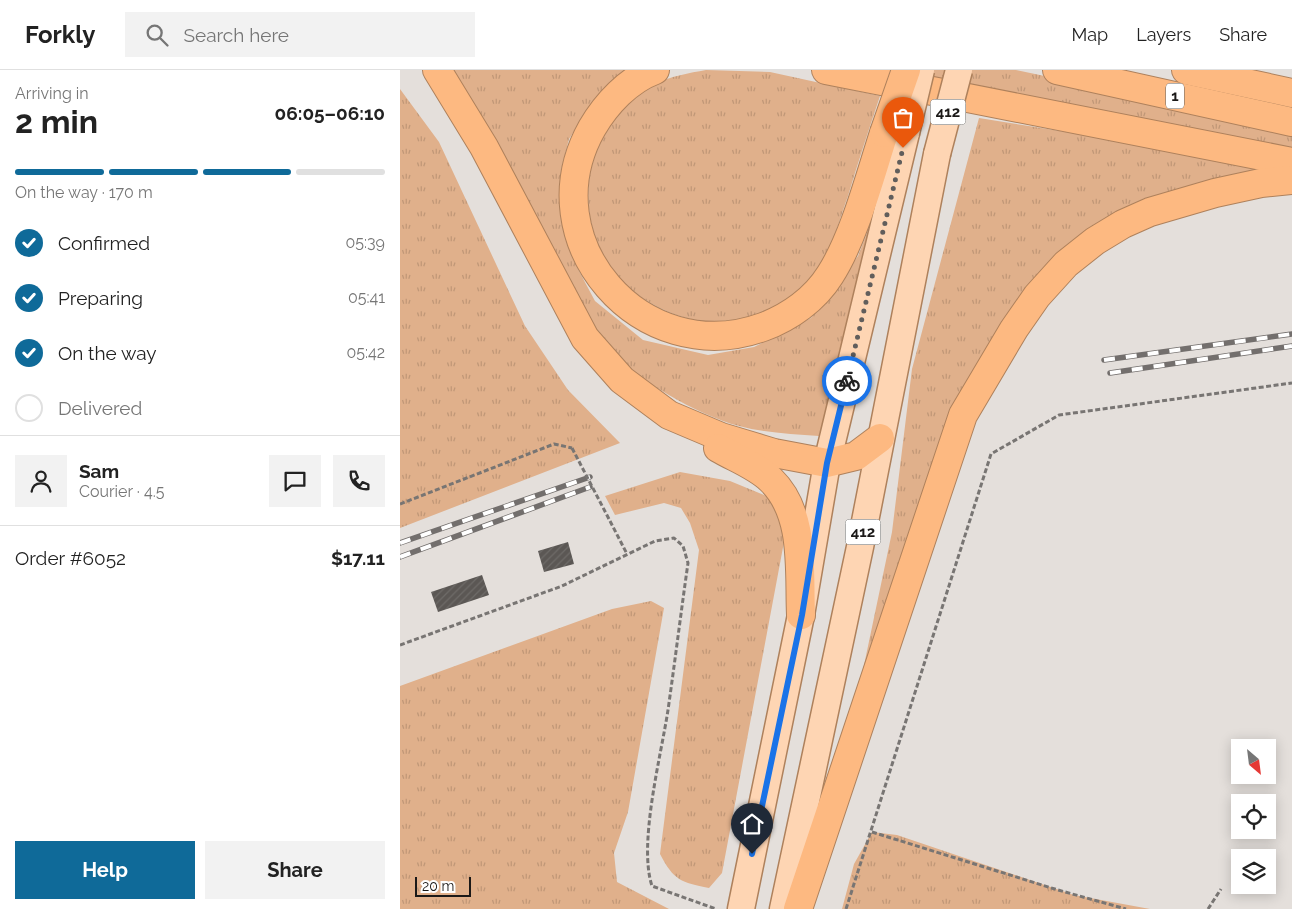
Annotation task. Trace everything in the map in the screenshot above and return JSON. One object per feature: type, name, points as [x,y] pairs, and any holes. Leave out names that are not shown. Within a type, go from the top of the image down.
[{"type":"highway","points":[[437,70],[484,147],[585,338],[622,380],[694,436],[750,466],[771,480],[776,486],[794,520],[798,539],[802,615]]},
{"type":"highway","points":[[655,70],[629,85],[597,119],[587,138],[578,164],[574,184],[574,207],[584,249],[598,276],[616,297],[632,310],[653,322],[677,331],[704,336],[728,336],[777,322],[818,291],[840,258],[895,133],[906,70]]},
{"type":"highway","points":[[826,70],[1292,162]]},
{"type":"highway","name":"1","points":[[1057,70],[1292,122]]},
{"type":"highway","name":"1","points":[[1186,70],[1292,93]]},
{"type":"highway","points":[[798,909],[963,415],[1014,329],[1037,296],[1066,264],[1095,241],[1123,224],[1150,212],[1206,196],[1261,183],[1292,180]]},
{"type":"highway","points":[[657,407],[685,423],[721,437],[774,453],[827,463],[856,456],[880,438]]},
{"type":"main road","name":"412","points":[[741,909],[802,615],[827,463],[895,133],[921,70]]},
{"type":"main road","name":"412","points":[[783,909],[858,556],[937,154],[959,70]]},
{"type":"path","points":[[846,909],[991,454],[1059,415],[1292,383]]},
{"type":"path","points":[[400,504],[554,444],[572,448],[626,554]]},
{"type":"path","points":[[400,646],[562,586],[655,540],[674,538],[683,546],[688,563],[648,838],[647,871],[652,886],[716,909]]},
{"type":"path","points":[[872,832],[1058,890],[1126,909]]},
{"type":"path","points":[[1208,909],[1220,889]]},
{"type":"green space","points":[[440,70],[629,70],[584,116],[569,139],[561,170],[560,208],[566,236],[579,271],[595,301],[643,340],[708,355],[754,347],[811,318],[858,256],[885,187],[819,436],[759,430],[722,421],[705,414],[650,383],[606,348]]},
{"type":"green space","points":[[706,70],[770,72],[880,96],[835,234],[828,252],[818,269],[802,287],[772,308],[749,317],[717,322],[707,322],[679,316],[660,308],[629,288],[607,261],[593,231],[588,198],[592,165],[604,133],[626,106],[662,81]]},
{"type":"green space","points":[[887,70],[1016,70],[1292,128],[1292,149]]},
{"type":"green space","points":[[400,89],[439,142],[525,326],[568,390],[620,443],[400,528]]},
{"type":"green space","points":[[979,118],[1292,168],[1117,213],[952,410],[905,546],[847,746],[892,532],[912,369]]},
{"type":"green space","points":[[680,472],[730,481],[769,497],[779,516],[784,542],[722,873],[709,888],[679,879],[670,870],[660,854],[699,550],[690,523],[681,508],[664,503],[615,515],[605,496]]},
{"type":"green space","points":[[651,601],[664,608],[628,812],[614,853],[617,882],[669,909],[400,909],[400,686],[612,609]]},
{"type":"green space","points":[[872,832],[897,835],[1074,895],[1150,909],[842,909],[854,864]]},
{"type":"building","points":[[568,542],[574,564],[544,572],[538,551]]},
{"type":"building","points":[[482,575],[489,595],[438,612],[431,592]]},
{"type":"railway","points":[[1104,360],[1292,334]]},
{"type":"railway","points":[[1110,373],[1292,346]]},
{"type":"railway","points":[[400,543],[590,477]]},
{"type":"railway","points":[[400,557],[590,487]]},
{"type":"way so far","points":[[847,381],[903,148]]},
{"type":"route","points":[[752,854],[802,615],[820,515],[827,463],[847,381]]}]
